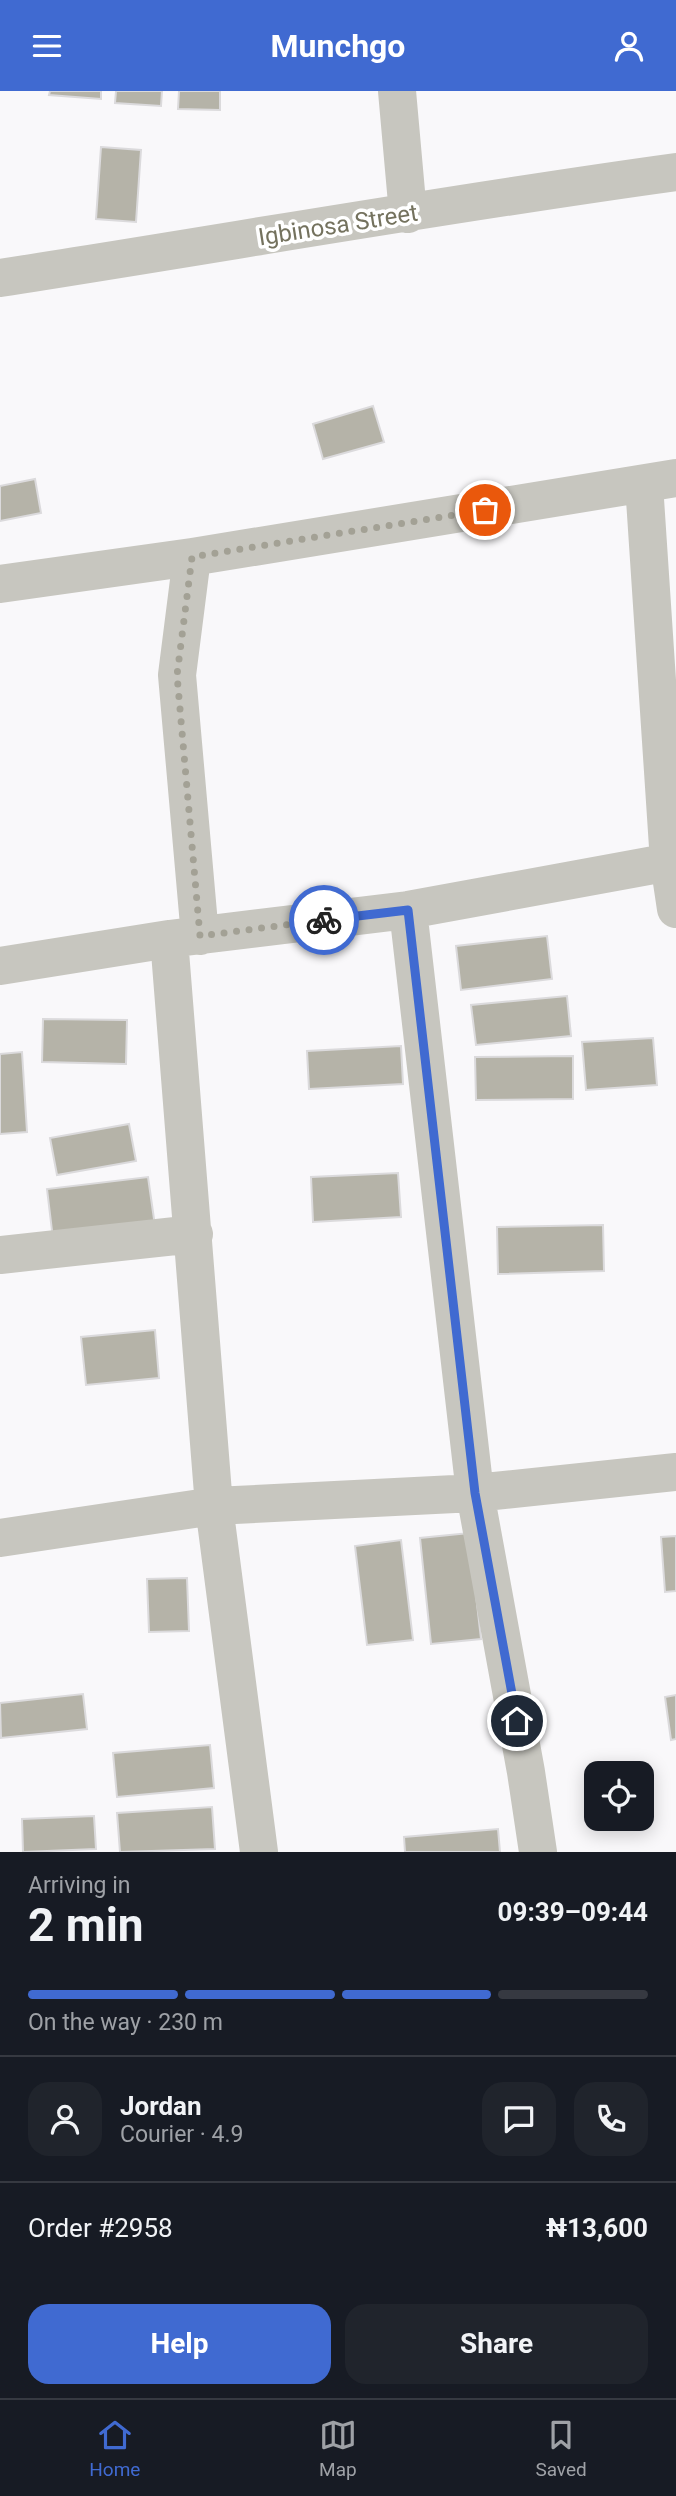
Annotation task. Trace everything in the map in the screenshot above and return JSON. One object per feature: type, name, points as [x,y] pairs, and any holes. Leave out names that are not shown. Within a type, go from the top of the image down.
[{"type":"street","points":[[397,91],[408,214]]},
{"type":"street","name":"Igbinosa Street","points":[[0,278],[408,214],[522,193],[676,171]]},
{"type":"street","points":[[0,584],[192,557],[660,481],[676,909]]},
{"type":"street","points":[[192,557],[177,675],[194,1234],[214,1506],[259,1852]]},
{"type":"street","points":[[0,966],[184,937],[408,910],[673,861]]},
{"type":"street","points":[[408,910],[475,1493],[524,1759],[538,1852]]},
{"type":"street","points":[[0,1255],[194,1234]]},
{"type":"street","points":[[0,1538],[214,1506],[475,1493],[676,1472]]},
{"type":"building","points":[[50,91],[101,91],[101,99],[49,95]]},
{"type":"building","points":[[116,91],[162,91],[161,106],[115,103]]},
{"type":"building","points":[[179,91],[220,91],[220,110],[178,109]]},
{"type":"building","points":[[101,147],[141,150],[136,222],[96,219]]},
{"type":"building","points":[[373,406],[384,442],[323,459],[313,424]]},
{"type":"building","points":[[35,479],[41,513],[0,521],[0,486]]},
{"type":"building","points":[[547,936],[552,979],[461,990],[456,946]]},
{"type":"building","points":[[567,996],[571,1036],[476,1045],[471,1005]]},
{"type":"building","points":[[43,1019],[127,1020],[126,1064],[42,1062]]},
{"type":"building","points":[[653,1038],[657,1085],[586,1090],[582,1042]]},
{"type":"building","points":[[401,1046],[403,1084],[309,1089],[307,1051]]},
{"type":"building","points":[[22,1052],[27,1132],[0,1134],[0,1054]]},
{"type":"building","points":[[573,1056],[573,1099],[476,1100],[475,1057]]},
{"type":"building","points":[[129,1124],[136,1161],[57,1175],[50,1138]]},
{"type":"building","points":[[398,1173],[401,1217],[313,1222],[311,1177]]},
{"type":"building","points":[[148,1177],[155,1226],[53,1239],[47,1189]]},
{"type":"building","points":[[603,1225],[604,1271],[498,1274],[497,1227]]},
{"type":"building","points":[[155,1330],[159,1378],[86,1385],[81,1337]]},
{"type":"building","points":[[469,1533],[481,1639],[431,1644],[420,1538]]},
{"type":"building","points":[[676,1536],[676,1591],[665,1592],[661,1537]]},
{"type":"building","points":[[401,1540],[413,1640],[367,1645],[355,1546]]},
{"type":"building","points":[[187,1578],[189,1631],[149,1632],[147,1579]]},
{"type":"building","points":[[83,1694],[87,1729],[1,1738],[0,1703]]},
{"type":"building","points":[[676,1695],[676,1739],[671,1740],[665,1697]]},
{"type":"building","points":[[210,1745],[214,1788],[117,1797],[113,1753]]},
{"type":"building","points":[[212,1807],[215,1849],[120,1852],[117,1813]]},
{"type":"building","points":[[94,1816],[96,1849],[23,1852],[22,1819]]},
{"type":"building","points":[[498,1829],[500,1852],[405,1852],[404,1837]]},
{"type":"way so far","points":[[324,920],[200,936],[177,675],[192,557],[485,510]]},
{"type":"route","points":[[324,920],[408,910],[475,1493],[517,1721]]}]
